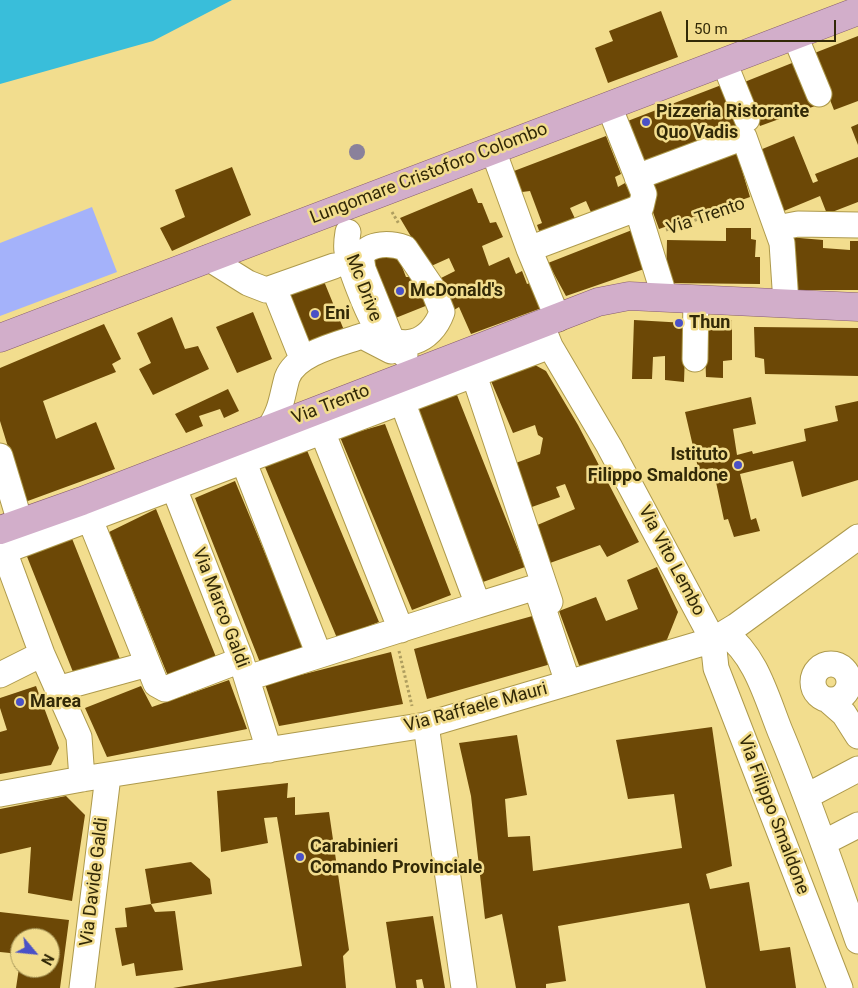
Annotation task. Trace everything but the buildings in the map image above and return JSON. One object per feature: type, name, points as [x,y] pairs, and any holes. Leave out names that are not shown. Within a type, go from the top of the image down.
[{"type":"main road","name":"Lungomare Cristoforo Colombo","points":[[0,338],[858,11]]},
{"type":"main road","name":"Via Trento","points":[[6,536],[175,479],[245,453],[269,429],[316,426],[393,397],[461,363],[550,330],[598,302],[622,298],[666,298],[858,307]]},
{"type":"street","points":[[795,36],[819,94]]},
{"type":"street","points":[[724,62],[747,120]]},
{"type":"street","points":[[529,249],[641,207],[644,194],[609,106]]},
{"type":"street","name":"Via Trento","points":[[637,177],[744,137],[782,243],[786,303]]},
{"type":"street","name":"Via Vito Lembo","points":[[493,150],[529,249],[550,330],[609,446],[719,636]]},
{"type":"street","points":[[361,201],[334,266],[362,336],[381,347],[403,345],[461,363],[572,681]]},
{"type":"street","name":"Via Trento","points":[[636,208],[666,298]]},
{"type":"street","points":[[777,228],[798,224],[858,225]]},
{"type":"street","name":"Mc Drive","points":[[348,232],[347,252],[374,322],[403,345]]},
{"type":"street","points":[[208,258],[248,283],[262,289],[274,288],[334,266]]},
{"type":"street","points":[[274,288],[302,358]]},
{"type":"street","points":[[695,359],[696,299]]},
{"type":"street","points":[[269,429],[282,405],[291,370],[302,358],[362,336]]},
{"type":"street","points":[[403,345],[402,368],[393,397],[478,606]]},
{"type":"street","points":[[316,426],[398,631]]},
{"type":"street","name":"Via Trento","points":[[245,453],[316,426]]},
{"type":"street","points":[[245,453],[319,656]]},
{"type":"street","points":[[0,456],[6,536],[42,654],[78,737],[82,779]]},
{"type":"street","name":"Via Marco Galdi","points":[[175,479],[247,668],[275,749]]},
{"type":"street","points":[[86,509],[156,684],[165,689],[247,668],[319,656],[536,587],[572,681]]},
{"type":"street","name":"Via Raffaele Mauri","points":[[0,794],[82,779],[421,725],[572,681],[719,636],[858,537]]},
{"type":"street","name":"Via Filippo Smaldone","points":[[840,988],[716,668],[719,636],[737,642],[754,667],[807,796],[858,941]]},
{"type":"street","points":[[0,675],[42,654]]},
{"type":"street","points":[[57,689],[148,664]]},
{"type":"street","points":[[828,700],[844,714],[858,736]]},
{"type":"street","points":[[421,725],[464,988]]},
{"type":"street","points":[[807,796],[858,769]]},
{"type":"street","name":"Via Davide Galdi","points":[[82,988],[108,776]]},
{"type":"street","points":[[823,843],[858,825]]},
{"type":"path","name":"Via Trento","points":[[647,237],[766,197]]},
{"type":"path","points":[[398,631],[421,725]]},
{"type":"shaded area","points":[[0,0],[232,0],[153,41],[0,84]]},
{"type":"shaded area","points":[[92,207],[117,272],[0,316],[0,243]]},
{"type":"place","name":"Pizzeria Ristorante Quo Vadis","points":[[646,122]]},
{"type":"place","name":"McDonald's","points":[[400,291]]},
{"type":"place","name":"Eni","points":[[315,314]]},
{"type":"place","name":"Thun","points":[[679,323]]},
{"type":"place","name":"Istituto Filippo Smaldone","points":[[738,465]]},
{"type":"place","name":"Marea","points":[[20,702]]},
{"type":"place","name":"Carabinieri Comando Provinciale","points":[[300,857]]}]
